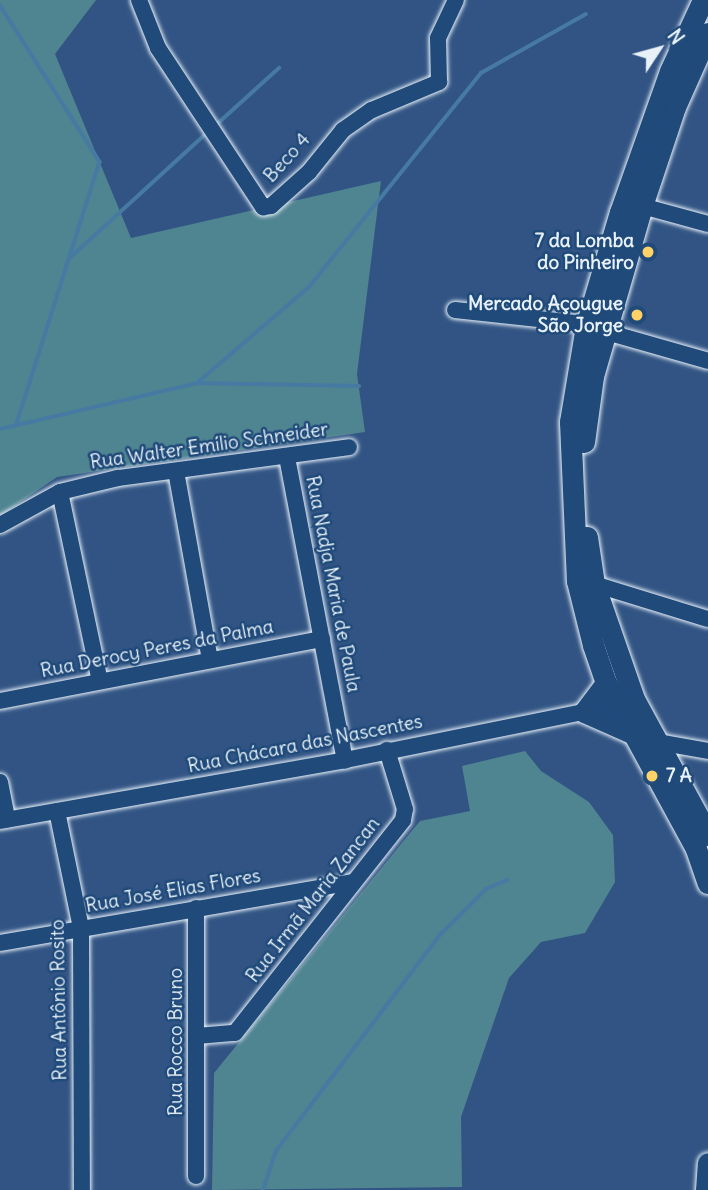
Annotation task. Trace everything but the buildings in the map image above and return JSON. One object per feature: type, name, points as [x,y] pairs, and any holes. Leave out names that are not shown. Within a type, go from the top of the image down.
[{"type":"main road","points":[[703,0],[670,71],[570,422],[571,514],[577,581],[606,683],[696,849],[708,883]]},
{"type":"main road","points":[[693,807],[618,705],[594,584],[584,504],[584,423],[595,329],[642,206],[675,107],[708,33]]},
{"type":"main road","points":[[594,584],[634,699],[708,835]]},
{"type":"main road","points":[[606,683],[584,712],[634,734]]},
{"type":"main road","points":[[706,1190],[708,1163]]},
{"type":"street","name":"Beco 4","points":[[139,0],[158,48],[263,206],[271,206],[309,172],[343,130],[372,110],[439,82],[438,38],[456,0]]},
{"type":"street","points":[[642,206],[708,224]]},
{"type":"street","points":[[455,310],[595,329],[708,361]]},
{"type":"street","name":"Rua Walter Emílio Schneider","points":[[0,525],[60,492],[118,478],[349,447]]},
{"type":"street","name":"Rua Nadja Maria de Paula","points":[[287,457],[345,760]]},
{"type":"street","points":[[176,471],[210,660]]},
{"type":"street","points":[[60,492],[100,681]]},
{"type":"street","points":[[594,584],[708,619]]},
{"type":"street","name":"Rua Derocy Peres da Palma","points":[[0,701],[322,639]]},
{"type":"street","name":"Rua Chácara das Nascentes","points":[[3,820],[345,760],[618,705]]},
{"type":"street","points":[[658,743],[708,751]]},
{"type":"street","name":"Rua Irmã Maria Zancan","points":[[197,1036],[235,1033],[405,814],[387,750]]},
{"type":"street","points":[[0,782],[3,820]]},
{"type":"street","name":"Rua Antônio Rosito","points":[[57,811],[81,928],[82,1190]]},
{"type":"street","name":"Rua José Elias Flores","points":[[0,943],[352,882]]},
{"type":"street","name":"Rua Rocco Bruno","points":[[196,908],[197,1176]]},
{"type":"green space","points":[[0,0],[96,0],[55,54],[131,238],[381,181],[357,374],[365,432],[57,477],[0,516]]},
{"type":"green space","points":[[525,751],[541,771],[589,802],[613,835],[615,882],[585,933],[541,942],[509,978],[461,1117],[462,1187],[212,1190],[214,1073],[420,821],[470,811],[462,766]]},
{"type":"waterway","points":[[0,5],[100,162],[17,423]]},
{"type":"waterway","points":[[197,383],[309,287],[481,73],[586,14]]},
{"type":"waterway","points":[[216,125],[279,68]]},
{"type":"waterway","points":[[71,257],[207,133]]},
{"type":"waterway","points":[[0,429],[197,383],[359,386]]},
{"type":"waterway","points":[[263,1190],[276,1151],[441,934],[486,889],[507,880]]},
{"type":"place","name":"7 da Lomba do Pinheiro","points":[[648,252]]},
{"type":"place","name":"Mercado Açougue São Jorge","points":[[637,315]]},
{"type":"place","name":"7 A","points":[[652,776]]}]
